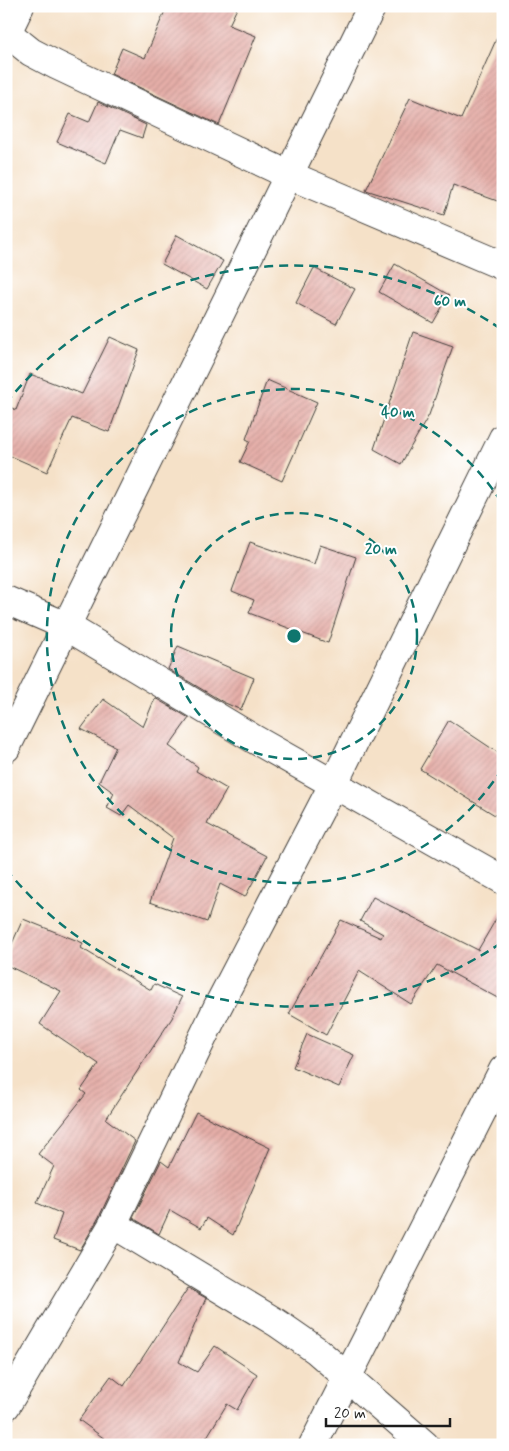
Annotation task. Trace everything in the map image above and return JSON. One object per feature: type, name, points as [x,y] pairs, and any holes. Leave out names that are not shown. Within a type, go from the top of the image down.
[{"type":"street","points":[[20,6],[7,33],[31,52],[289,175],[503,266]]},
{"type":"street","points":[[6,748],[372,6]]},
{"type":"street","points":[[6,1406],[113,1224],[217,1008],[334,783],[503,438]]},
{"type":"street","points":[[6,600],[66,626],[254,739],[503,880]]},
{"type":"street","points":[[313,1445],[503,1070]]},
{"type":"street","points":[[113,1224],[277,1323],[316,1350],[425,1445]]},
{"type":"building","points":[[167,6],[238,6],[229,25],[256,36],[219,125],[111,74],[122,48],[145,58]]},
{"type":"building","points":[[503,24],[503,203],[453,185],[444,215],[366,190],[410,98],[461,119]]},
{"type":"building","points":[[98,102],[146,125],[142,138],[120,130],[106,163],[57,142],[70,114],[89,122]]},
{"type":"building","points":[[177,235],[223,261],[207,289],[162,264]]},
{"type":"building","points":[[395,264],[449,295],[433,323],[379,292]]},
{"type":"building","points":[[314,268],[355,289],[336,324],[296,303]]},
{"type":"building","points":[[413,332],[453,346],[429,415],[401,464],[374,449]]},
{"type":"building","points":[[110,337],[139,350],[109,432],[72,418],[47,472],[6,454],[6,405],[16,410],[30,374],[82,394]]},
{"type":"building","points":[[267,380],[317,402],[282,481],[240,462],[250,441],[246,439]]},
{"type":"building","points":[[250,542],[314,564],[320,545],[356,557],[328,643],[249,613],[254,600],[232,591]]},
{"type":"building","points":[[178,646],[254,678],[241,710],[223,702],[168,669]]},
{"type":"building","points":[[155,698],[189,718],[169,746],[198,767],[196,771],[227,789],[207,824],[267,856],[245,897],[220,884],[207,922],[150,902],[173,838],[129,805],[121,816],[107,808],[114,793],[99,782],[116,747],[81,729],[103,699],[143,727]]},
{"type":"building","points":[[449,720],[503,756],[503,820],[420,769]]},
{"type":"building","points":[[373,897],[478,950],[503,907],[503,1001],[437,965],[411,1004],[359,971],[326,1035],[289,1014],[341,920],[381,938],[383,934],[360,921]]},
{"type":"building","points":[[23,919],[83,943],[81,948],[151,990],[154,984],[182,997],[172,1018],[106,1119],[135,1141],[99,1217],[80,1250],[53,1240],[62,1214],[37,1203],[54,1166],[38,1154],[86,1094],[81,1090],[99,1064],[40,1024],[61,991],[6,965],[6,957]]},
{"type":"building","points":[[307,1034],[354,1055],[339,1087],[293,1067]]},
{"type":"building","points":[[196,1112],[270,1148],[233,1235],[207,1218],[201,1228],[170,1210],[159,1234],[133,1218],[161,1161],[169,1167]]},
{"type":"building","points":[[188,1288],[206,1298],[179,1362],[197,1372],[215,1346],[257,1374],[237,1410],[227,1404],[202,1445],[113,1445],[79,1420],[111,1376],[124,1386]]}]
